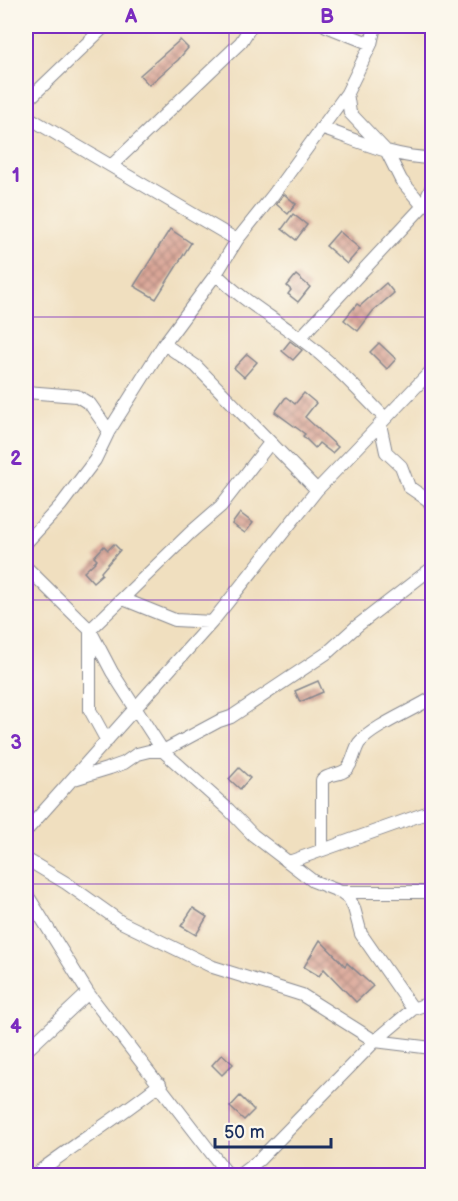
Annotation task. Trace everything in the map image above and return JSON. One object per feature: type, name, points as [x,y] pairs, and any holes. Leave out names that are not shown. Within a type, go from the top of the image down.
[{"type":"street","points":[[26,102],[105,26]]},
{"type":"street","points":[[112,165],[241,42],[251,26]]},
{"type":"street","points":[[326,26],[370,44]]},
{"type":"street","points":[[26,543],[61,505],[95,460],[109,431],[164,344],[216,274],[237,240],[273,195],[347,93],[370,44],[375,26]]},
{"type":"street","points":[[347,93],[350,113],[387,152],[400,180],[423,206]]},
{"type":"street","points":[[26,116],[237,240]]},
{"type":"street","points":[[321,128],[387,152],[413,158],[432,158]]},
{"type":"street","points":[[300,338],[423,206],[432,186]]},
{"type":"street","points":[[216,274],[251,306],[300,338],[342,374],[382,421],[386,452],[400,466],[409,487],[428,500],[432,507]]},
{"type":"street","points":[[164,344],[196,366],[317,490]]},
{"type":"street","points":[[26,831],[212,622],[317,490],[432,370]]},
{"type":"street","points":[[26,393],[69,395],[83,399],[90,404],[109,431]]},
{"type":"street","points":[[107,741],[90,710],[90,630],[221,506],[270,443]]},
{"type":"street","points":[[26,567],[90,630],[112,672],[163,751],[229,810],[253,835],[313,881],[340,892],[348,898],[354,908],[361,934],[413,1009]]},
{"type":"street","points":[[73,779],[124,763],[137,754],[163,751],[231,717],[327,653],[357,626],[432,568]]},
{"type":"street","points":[[123,599],[175,621],[212,622]]},
{"type":"street","points":[[322,849],[322,780],[326,775],[344,771],[349,767],[354,752],[368,735],[432,698]]},
{"type":"street","points":[[289,862],[432,811]]},
{"type":"street","points":[[26,859],[66,883],[121,922],[213,967],[302,995],[375,1041],[432,1048]]},
{"type":"street","points":[[340,892],[432,892]]},
{"type":"street","points":[[26,893],[88,993],[229,1176]]},
{"type":"street","points":[[26,1051],[88,993]]},
{"type":"street","points":[[238,1176],[259,1160],[375,1041],[413,1009],[432,1002]]},
{"type":"street","points":[[33,1176],[118,1117],[160,1084]]},
{"type":"building","points":[[180,40],[188,48],[178,60],[149,85],[140,75]]},
{"type":"building","points":[[284,194],[296,204],[288,214],[276,204]]},
{"type":"building","points":[[293,214],[307,225],[296,240],[282,229]]},
{"type":"building","points":[[170,229],[191,243],[156,299],[134,286]]},
{"type":"building","points":[[339,231],[360,249],[347,264],[326,246]]},
{"type":"building","points":[[296,275],[310,287],[298,302],[288,294],[291,290],[287,286]]},
{"type":"building","points":[[386,283],[394,293],[373,311],[358,331],[344,320],[357,304],[360,306]]},
{"type":"building","points":[[290,341],[302,350],[293,360],[282,351]]},
{"type":"building","points":[[379,343],[396,359],[387,369],[370,352]]},
{"type":"building","points":[[247,354],[257,362],[244,377],[234,368]]},
{"type":"building","points":[[304,393],[316,403],[305,417],[338,447],[332,453],[319,443],[315,448],[303,436],[305,434],[275,412],[286,397],[295,404]]},
{"type":"building","points":[[240,513],[253,523],[245,533],[232,524]]},
{"type":"building","points":[[114,544],[120,550],[93,582],[84,572],[97,560],[94,557],[104,546],[108,550]]},
{"type":"building","points":[[318,681],[323,692],[300,702],[295,691]]},
{"type":"building","points":[[239,768],[250,778],[240,789],[229,779]]},
{"type":"building","points":[[193,908],[207,917],[196,935],[181,926]]},
{"type":"building","points":[[320,940],[345,966],[347,963],[373,986],[356,1002],[324,969],[319,976],[304,967]]},
{"type":"building","points":[[222,1054],[233,1064],[222,1075],[212,1065]]},
{"type":"building","points":[[240,1096],[254,1110],[244,1120],[230,1107]]}]
